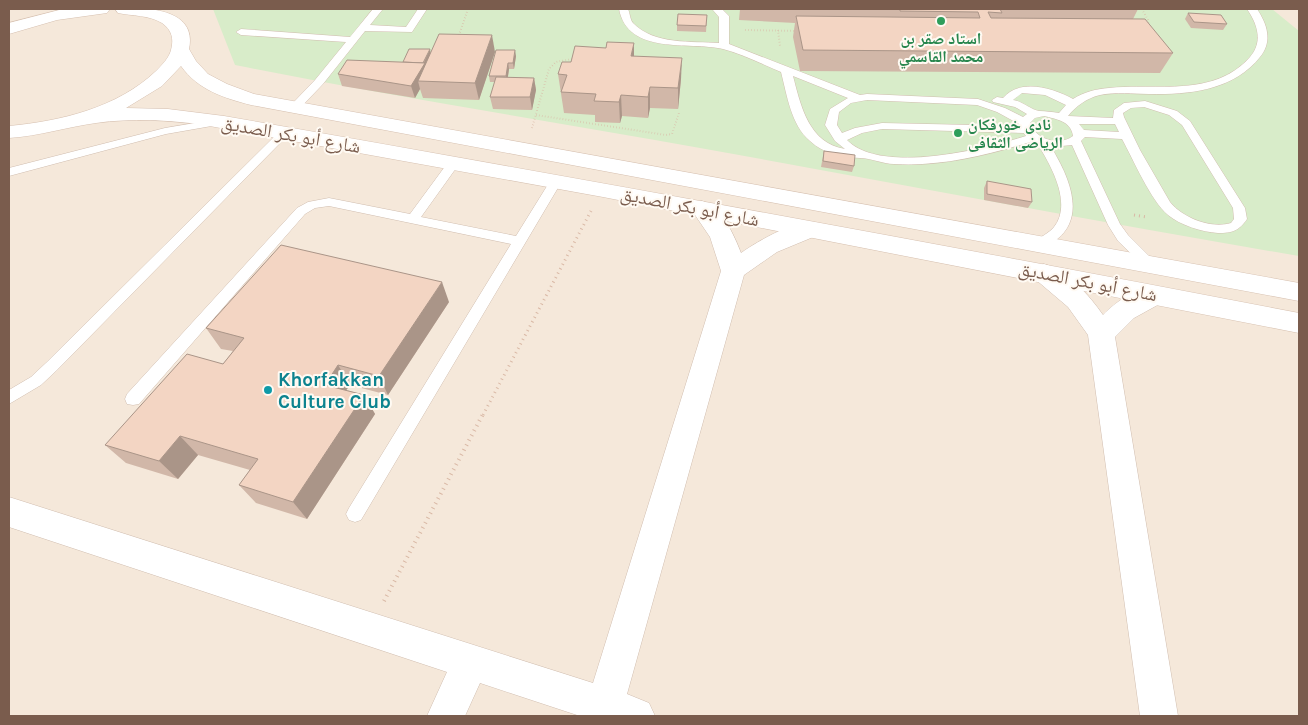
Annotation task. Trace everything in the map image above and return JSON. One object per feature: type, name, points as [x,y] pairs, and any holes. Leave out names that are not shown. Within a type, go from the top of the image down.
[{"type":"main road","points":[[9,29],[63,12],[101,9]]},
{"type":"main road","points":[[9,138],[78,120],[109,109],[143,91],[158,81],[173,67],[182,52],[184,40],[180,29],[170,14],[124,9]]},
{"type":"main road","name":"شارع أبو بكر الصديق","points":[[182,52],[193,72],[217,88],[251,99],[1299,292]]},
{"type":"main road","name":"شارع أبو بكر الصديق","points":[[78,120],[143,112],[182,115],[285,132],[1044,272],[1299,323]]},
{"type":"main road","points":[[9,132],[42,128]]},
{"type":"main road","points":[[9,512],[620,711],[733,271],[730,253],[724,238],[715,222],[702,209]]},
{"type":"main road","points":[[733,271],[768,246],[810,229]]},
{"type":"main road","points":[[1044,272],[1079,301],[1092,318],[1100,335],[1159,716]]},
{"type":"main road","points":[[1100,335],[1110,322],[1123,311],[1154,294]]},
{"type":"main road","points":[[446,716],[470,663]]},
{"type":"lane","points":[[302,108],[378,9]]},
{"type":"lane","points":[[363,28],[409,30],[422,9]]},
{"type":"lane","points":[[624,9],[629,25],[643,36],[666,42],[724,46],[858,98]]},
{"type":"lane","points":[[717,9],[724,16],[724,46]]},
{"type":"lane","points":[[1065,119],[1073,104],[1093,94],[1106,92],[1183,91],[1225,80],[1249,65],[1262,48],[1263,29],[1252,9]]},
{"type":"lane","points":[[241,32],[353,40]]},
{"type":"lane","points":[[786,71],[801,122],[809,135],[827,148],[840,152],[902,161],[941,160],[1031,132]]},
{"type":"lane","points":[[1006,101],[1013,94],[1034,90],[1059,96],[1073,104]]},
{"type":"lane","points":[[868,156],[839,139],[831,125],[834,111],[848,101],[858,98],[875,97],[978,102],[1001,110],[1031,132],[1054,144],[1067,144],[1078,137],[1127,136]]},
{"type":"lane","points":[[978,102],[984,100],[1006,101],[1023,106],[1036,114],[1065,119],[1119,121]]},
{"type":"lane","points":[[1134,104],[1155,106],[1173,112],[1186,123],[1239,208],[1242,215],[1240,221],[1234,226],[1215,229],[1190,223],[1175,214],[1165,204],[1119,121],[1118,112],[1122,108],[1134,104]]},
{"type":"lane","points":[[1036,114],[1028,117],[1031,132],[1057,169],[1062,184],[1066,216],[1056,232],[1039,244]]},
{"type":"lane","points":[[1065,119],[1078,129],[1078,137],[1114,225],[1151,265]]},
{"type":"lane","points":[[9,172],[165,131],[224,122]]},
{"type":"lane","points":[[839,139],[858,130],[882,126],[1031,132]]},
{"type":"lane","points":[[9,398],[36,381],[52,366],[285,132]]},
{"type":"lane","points":[[413,219],[453,164]]},
{"type":"lane","points":[[355,514],[556,181]]},
{"type":"lane","points":[[133,399],[301,211],[312,205],[329,202],[520,241]]},
{"type":"path","points":[[457,40],[468,9]]},
{"type":"path","points":[[1142,9],[1149,26],[1144,29]]},
{"type":"path","points":[[724,30],[806,31]]},
{"type":"path","points":[[525,149],[552,65],[563,60],[582,59]]},
{"type":"path","points":[[536,115],[666,135],[672,134],[679,113]]},
{"type":"path","points":[[369,630],[602,190]]},
{"type":"shaded area","points":[[9,9],[1299,9],[1299,716],[9,716]]},
{"type":"green space","name":"نادى خورفكان الرياضى الثقافى","points":[[213,9],[1272,9],[1299,31],[1299,256],[235,65]]},
{"type":"building","points":[[900,9],[1000,9],[1002,13],[988,12],[991,18],[1145,19],[1173,53],[803,50],[796,16],[980,18],[978,12],[900,11]]},
{"type":"building","points":[[1188,13],[1221,15],[1227,24],[1194,22]]},
{"type":"building","points":[[678,14],[707,15],[706,26],[677,25]]},
{"type":"building","points":[[439,34],[492,35],[475,83],[418,81]]},
{"type":"building","points":[[607,42],[634,43],[631,56],[682,58],[678,88],[650,87],[648,97],[621,95],[619,102],[594,101],[596,94],[561,92],[567,75],[558,74],[562,62],[571,62],[575,46],[606,48]]},
{"type":"building","points":[[409,49],[430,49],[423,63],[403,62]]},
{"type":"building","points":[[496,50],[515,50],[513,63],[508,63],[506,76],[489,76]]},
{"type":"building","points":[[347,60],[425,63],[411,86],[338,74]]},
{"type":"building","points":[[496,77],[534,78],[530,97],[490,97]]},
{"type":"building","points":[[824,151],[855,155],[854,166],[823,161]]},
{"type":"building","points":[[987,181],[1031,189],[1032,202],[987,194]]},
{"type":"building","name":"Khorfakkan Culture Club","points":[[281,245],[442,282],[379,376],[338,365],[325,385],[364,395],[293,502],[239,485],[258,459],[180,436],[159,461],[105,445],[187,354],[223,364],[244,338],[206,328]]},
{"type":"place","name":"استاد صقر بن محمد القاسمي","points":[[941,21]]},
{"type":"place","name":"نادى خورفكان الرياضى الثقافى","points":[[958,133]]},
{"type":"place","name":"Khorfakkan Culture Club","points":[[268,390]]}]
